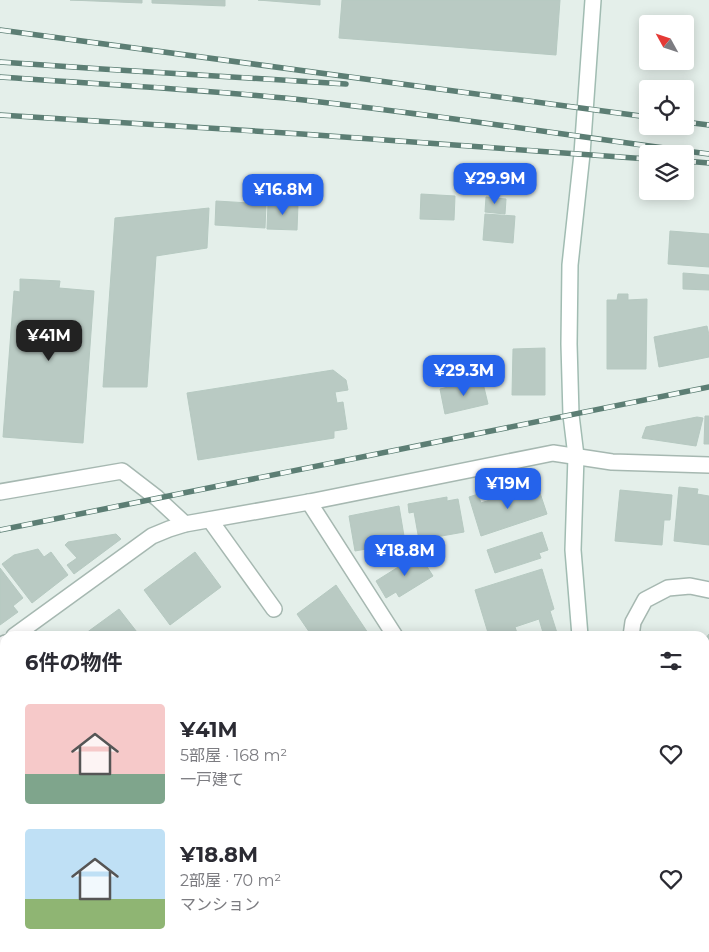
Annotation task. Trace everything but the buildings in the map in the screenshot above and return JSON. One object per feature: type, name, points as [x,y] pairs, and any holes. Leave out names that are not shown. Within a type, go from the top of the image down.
[{"type":"street","points":[[580,631],[573,550],[576,456],[571,415],[568,344],[570,265],[582,154],[593,0]]},
{"type":"street","points":[[21,631],[152,536],[185,524],[310,502],[553,453],[612,462],[709,465]]},
{"type":"street","points":[[0,492],[122,471],[185,524]]},
{"type":"street","points":[[310,502],[392,631]]},
{"type":"street","points":[[210,520],[274,609]]},
{"type":"street","points":[[631,631],[632,622],[645,600],[668,588],[690,586],[709,590]]},
{"type":"railway","points":[[0,30],[639,116]]},
{"type":"railway","points":[[0,62],[346,84]]},
{"type":"railway","points":[[0,77],[184,89],[294,99],[450,118],[709,154]]},
{"type":"railway","points":[[0,115],[639,158]]},
{"type":"railway","points":[[694,123],[709,125]]},
{"type":"railway","points":[[694,162],[709,163]]},
{"type":"railway","points":[[0,530],[709,387]]}]
